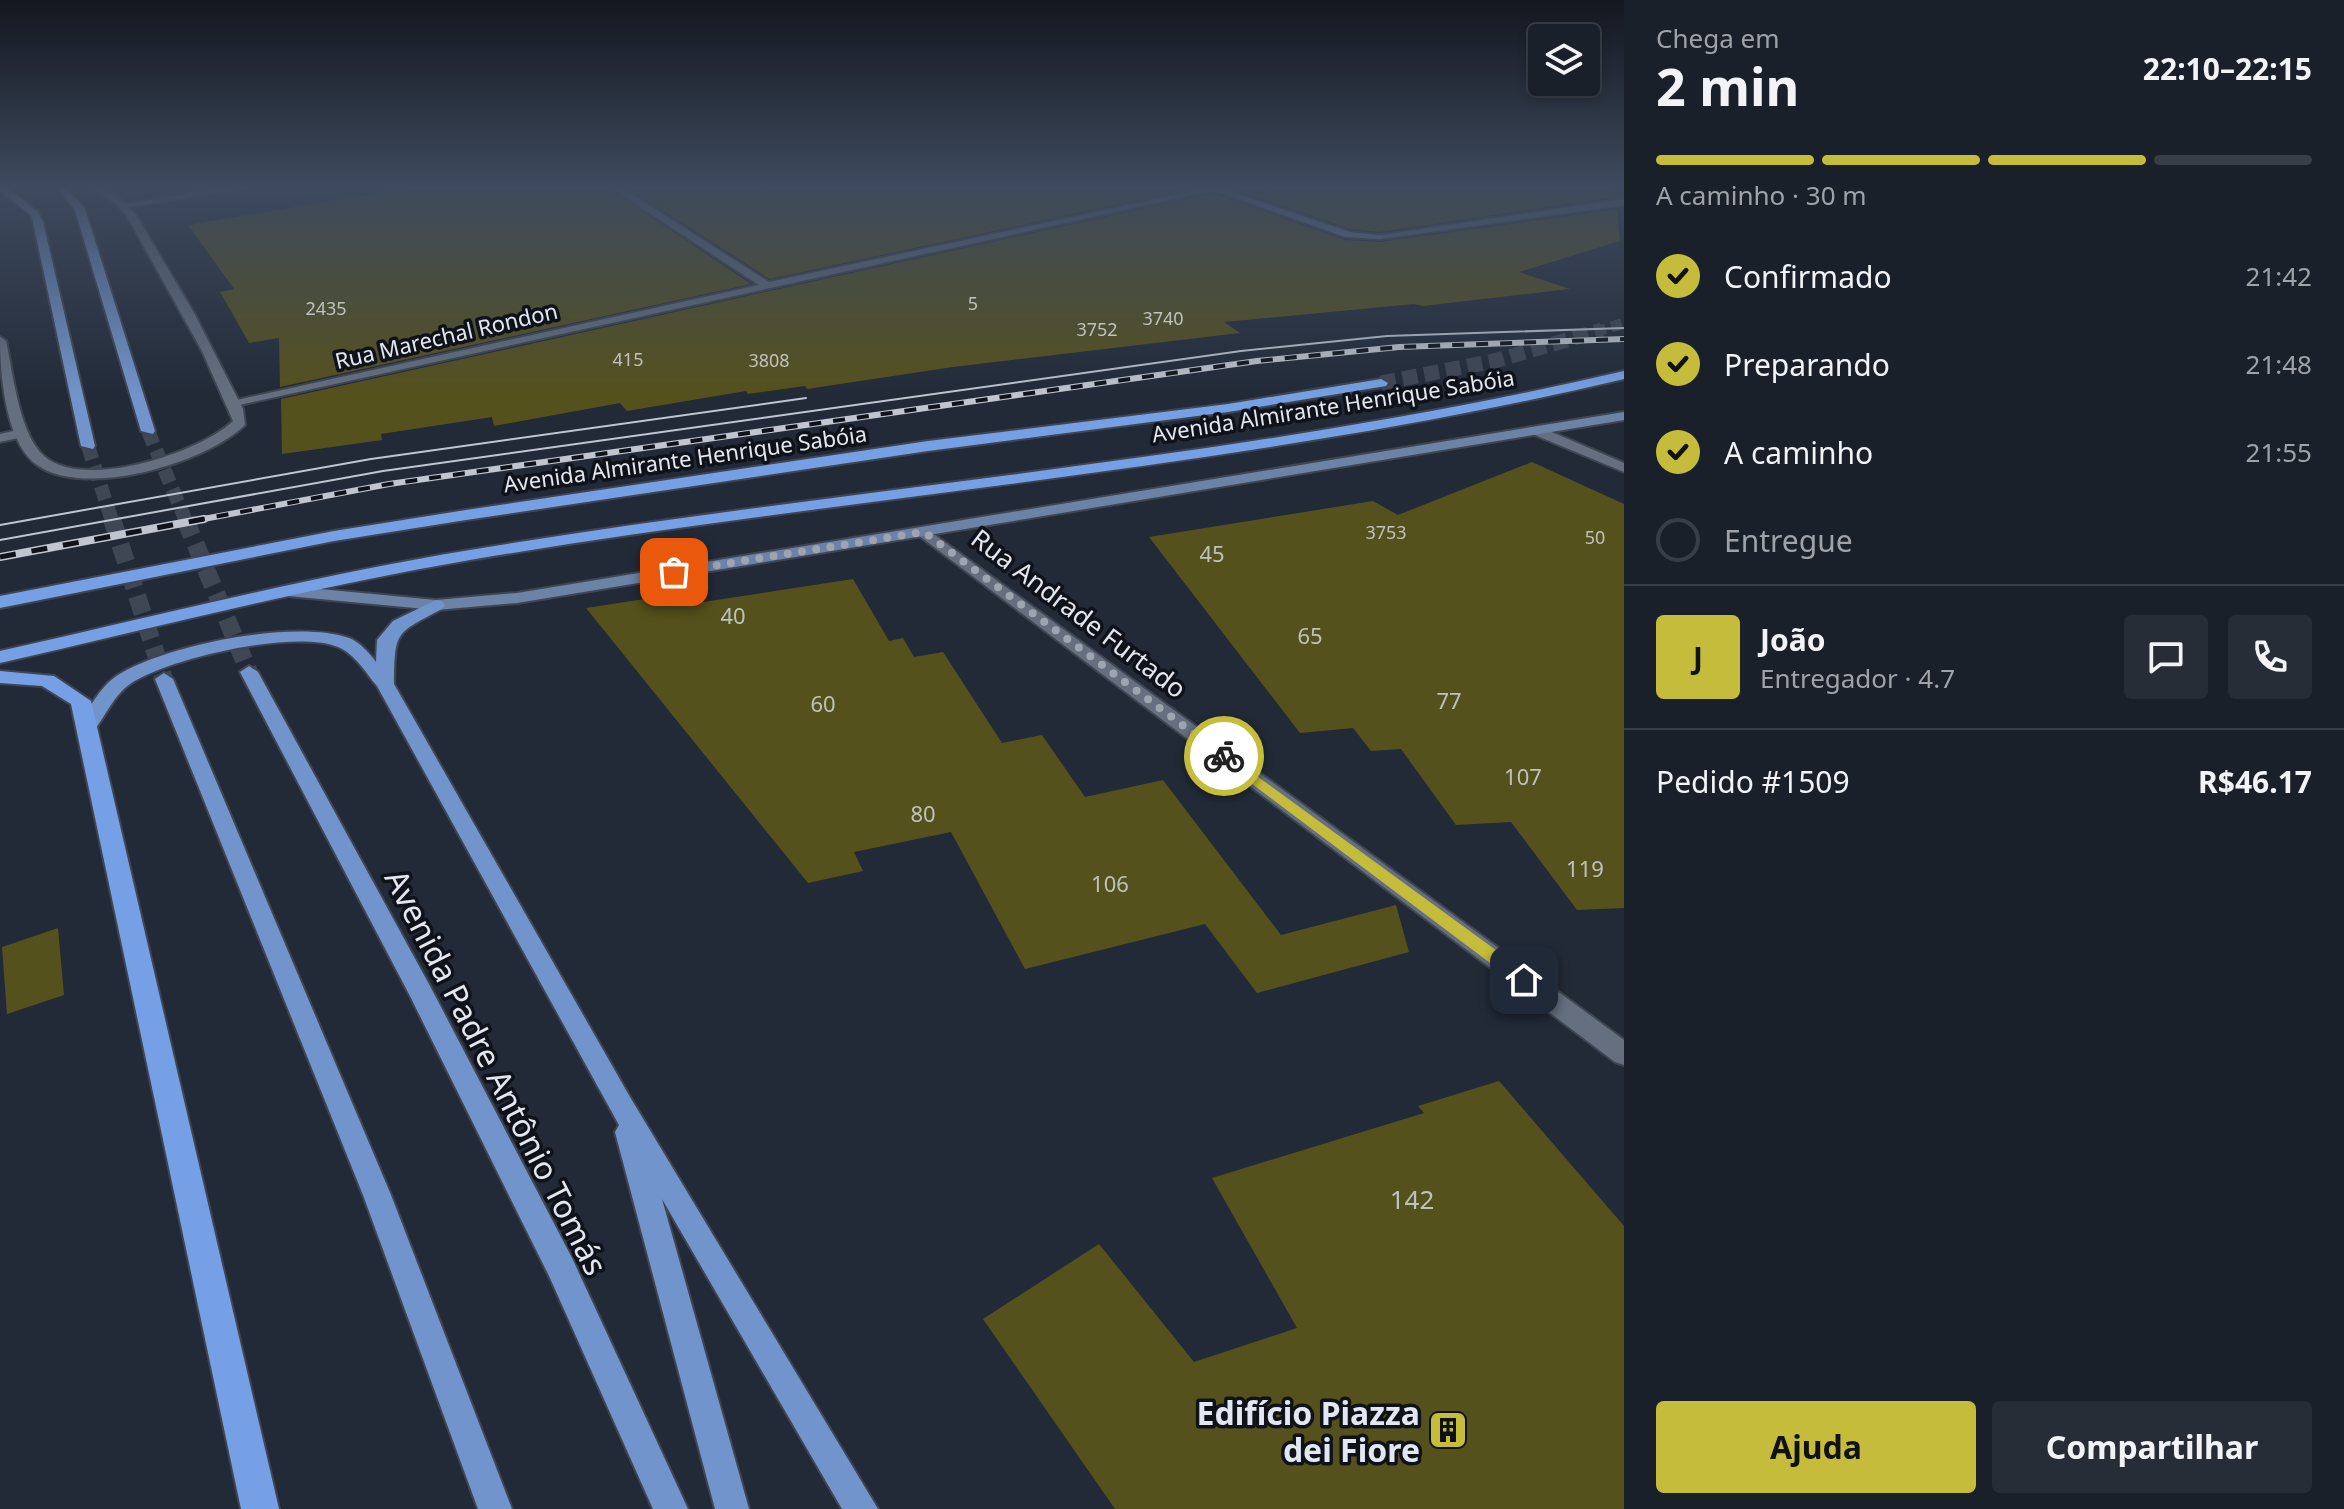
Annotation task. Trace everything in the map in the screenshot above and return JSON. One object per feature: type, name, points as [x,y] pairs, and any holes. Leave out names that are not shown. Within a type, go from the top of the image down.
[{"type":"highway","name":"Avenida Almirante Henrique Sabóia","points":[[0,657],[288,591],[469,555],[1392,424],[1514,401],[1624,375]]},
{"type":"highway","name":"Avenida Almirante Henrique Sabóia","points":[[0,602],[334,536],[451,517],[928,446],[1228,408],[1381,383]]},
{"type":"highway","points":[[0,677],[47,680],[81,701],[176,1117],[260,1509]]},
{"type":"main road","points":[[46,256],[88,446]]},
{"type":"main road","points":[[95,256],[148,431]]},
{"type":"main road","name":"Avenida Almirante Henrique Sabóia","points":[[288,591],[436,605],[517,598],[1624,416]]},
{"type":"main road","points":[[385,684],[386,640],[399,625],[436,605]]},
{"type":"main road","points":[[86,728],[120,682],[144,668],[175,657],[285,636],[310,634],[345,642],[385,684],[621,1105],[861,1509]]},
{"type":"main road","name":"Avenida Padre Antônio Tomás","points":[[249,672],[421,993],[554,1255],[671,1509]]},
{"type":"main road","points":[[164,679],[321,1053],[429,1324],[495,1509]]},
{"type":"main road","points":[[621,1105],[732,1509]]},
{"type":"street","points":[[0,341],[22,433],[41,462],[64,470],[116,471],[148,467],[213,445],[240,422],[241,415],[153,256]]},
{"type":"street","points":[[722,256],[765,284]]},
{"type":"street","name":"Rua Marechal Rondon","points":[[235,402],[892,256]]},
{"type":"street","points":[[1535,430],[1624,468]]},
{"type":"street","points":[[0,438],[22,433]]},
{"type":"street","name":"Rua Andrade Furtado","points":[[924,532],[1624,1054]]},
{"type":"building","points":[[211,256],[710,256],[751,284],[280,387],[279,338],[249,343],[220,292],[234,289]]},
{"type":"building","points":[[735,256],[875,256],[770,279]]},
{"type":"building","points":[[927,256],[1570,256],[1519,272],[1570,289],[1423,306],[1414,304],[1224,322],[1240,333],[953,367],[807,389],[805,386],[748,394],[746,391],[627,411],[620,403],[494,426],[492,417],[381,434],[382,440],[282,454],[281,399]]},
{"type":"building","points":[[1532,462],[1624,504],[1624,908],[1577,910],[1511,822],[1456,825],[1401,749],[1371,751],[1353,728],[1300,733],[1149,537],[1373,501],[1398,515]]},
{"type":"building","points":[[853,579],[889,641],[903,638],[914,657],[943,652],[1002,743],[1042,735],[1085,797],[1163,780],[1281,935],[1396,905],[1409,952],[1257,993],[1205,924],[1025,969],[951,832],[854,852],[863,871],[808,883],[586,608],[671,595],[677,606]]},
{"type":"building","points":[[58,928],[64,995],[7,1014],[2,947]]},
{"type":"building","points":[[1499,1081],[1624,1226],[1624,1509],[1115,1509],[983,1319],[1099,1244],[1194,1362],[1297,1328],[1212,1178],[1424,1113],[1418,1106]]},
{"type":"tunnel","points":[[1595,332],[1624,323]]},
{"type":"tunnel","points":[[1381,383],[1494,361],[1602,330]]},
{"type":"tunnel","points":[[148,431],[186,521]]},
{"type":"tunnel","points":[[88,446],[112,521]]},
{"type":"tunnel","points":[[112,519],[164,679]]},
{"type":"tunnel","points":[[185,519],[249,672]]},
{"type":"tram line","points":[[0,540],[383,471],[1241,351],[1387,336],[1624,328]]},
{"type":"tram line","points":[[0,525],[371,459],[806,398]]},
{"type":"railway","points":[[193,521],[389,484],[1257,361],[1399,347],[1624,339]]},
{"type":"railway","points":[[0,557],[204,519]]},
{"type":"way so far","points":[[674,572],[924,532],[1224,756]]},
{"type":"place","name":"Edifício Piazza dei Fiore","points":[[1448,1430]]},
{"type":"route","points":[[1224,756],[1524,980]]}]
